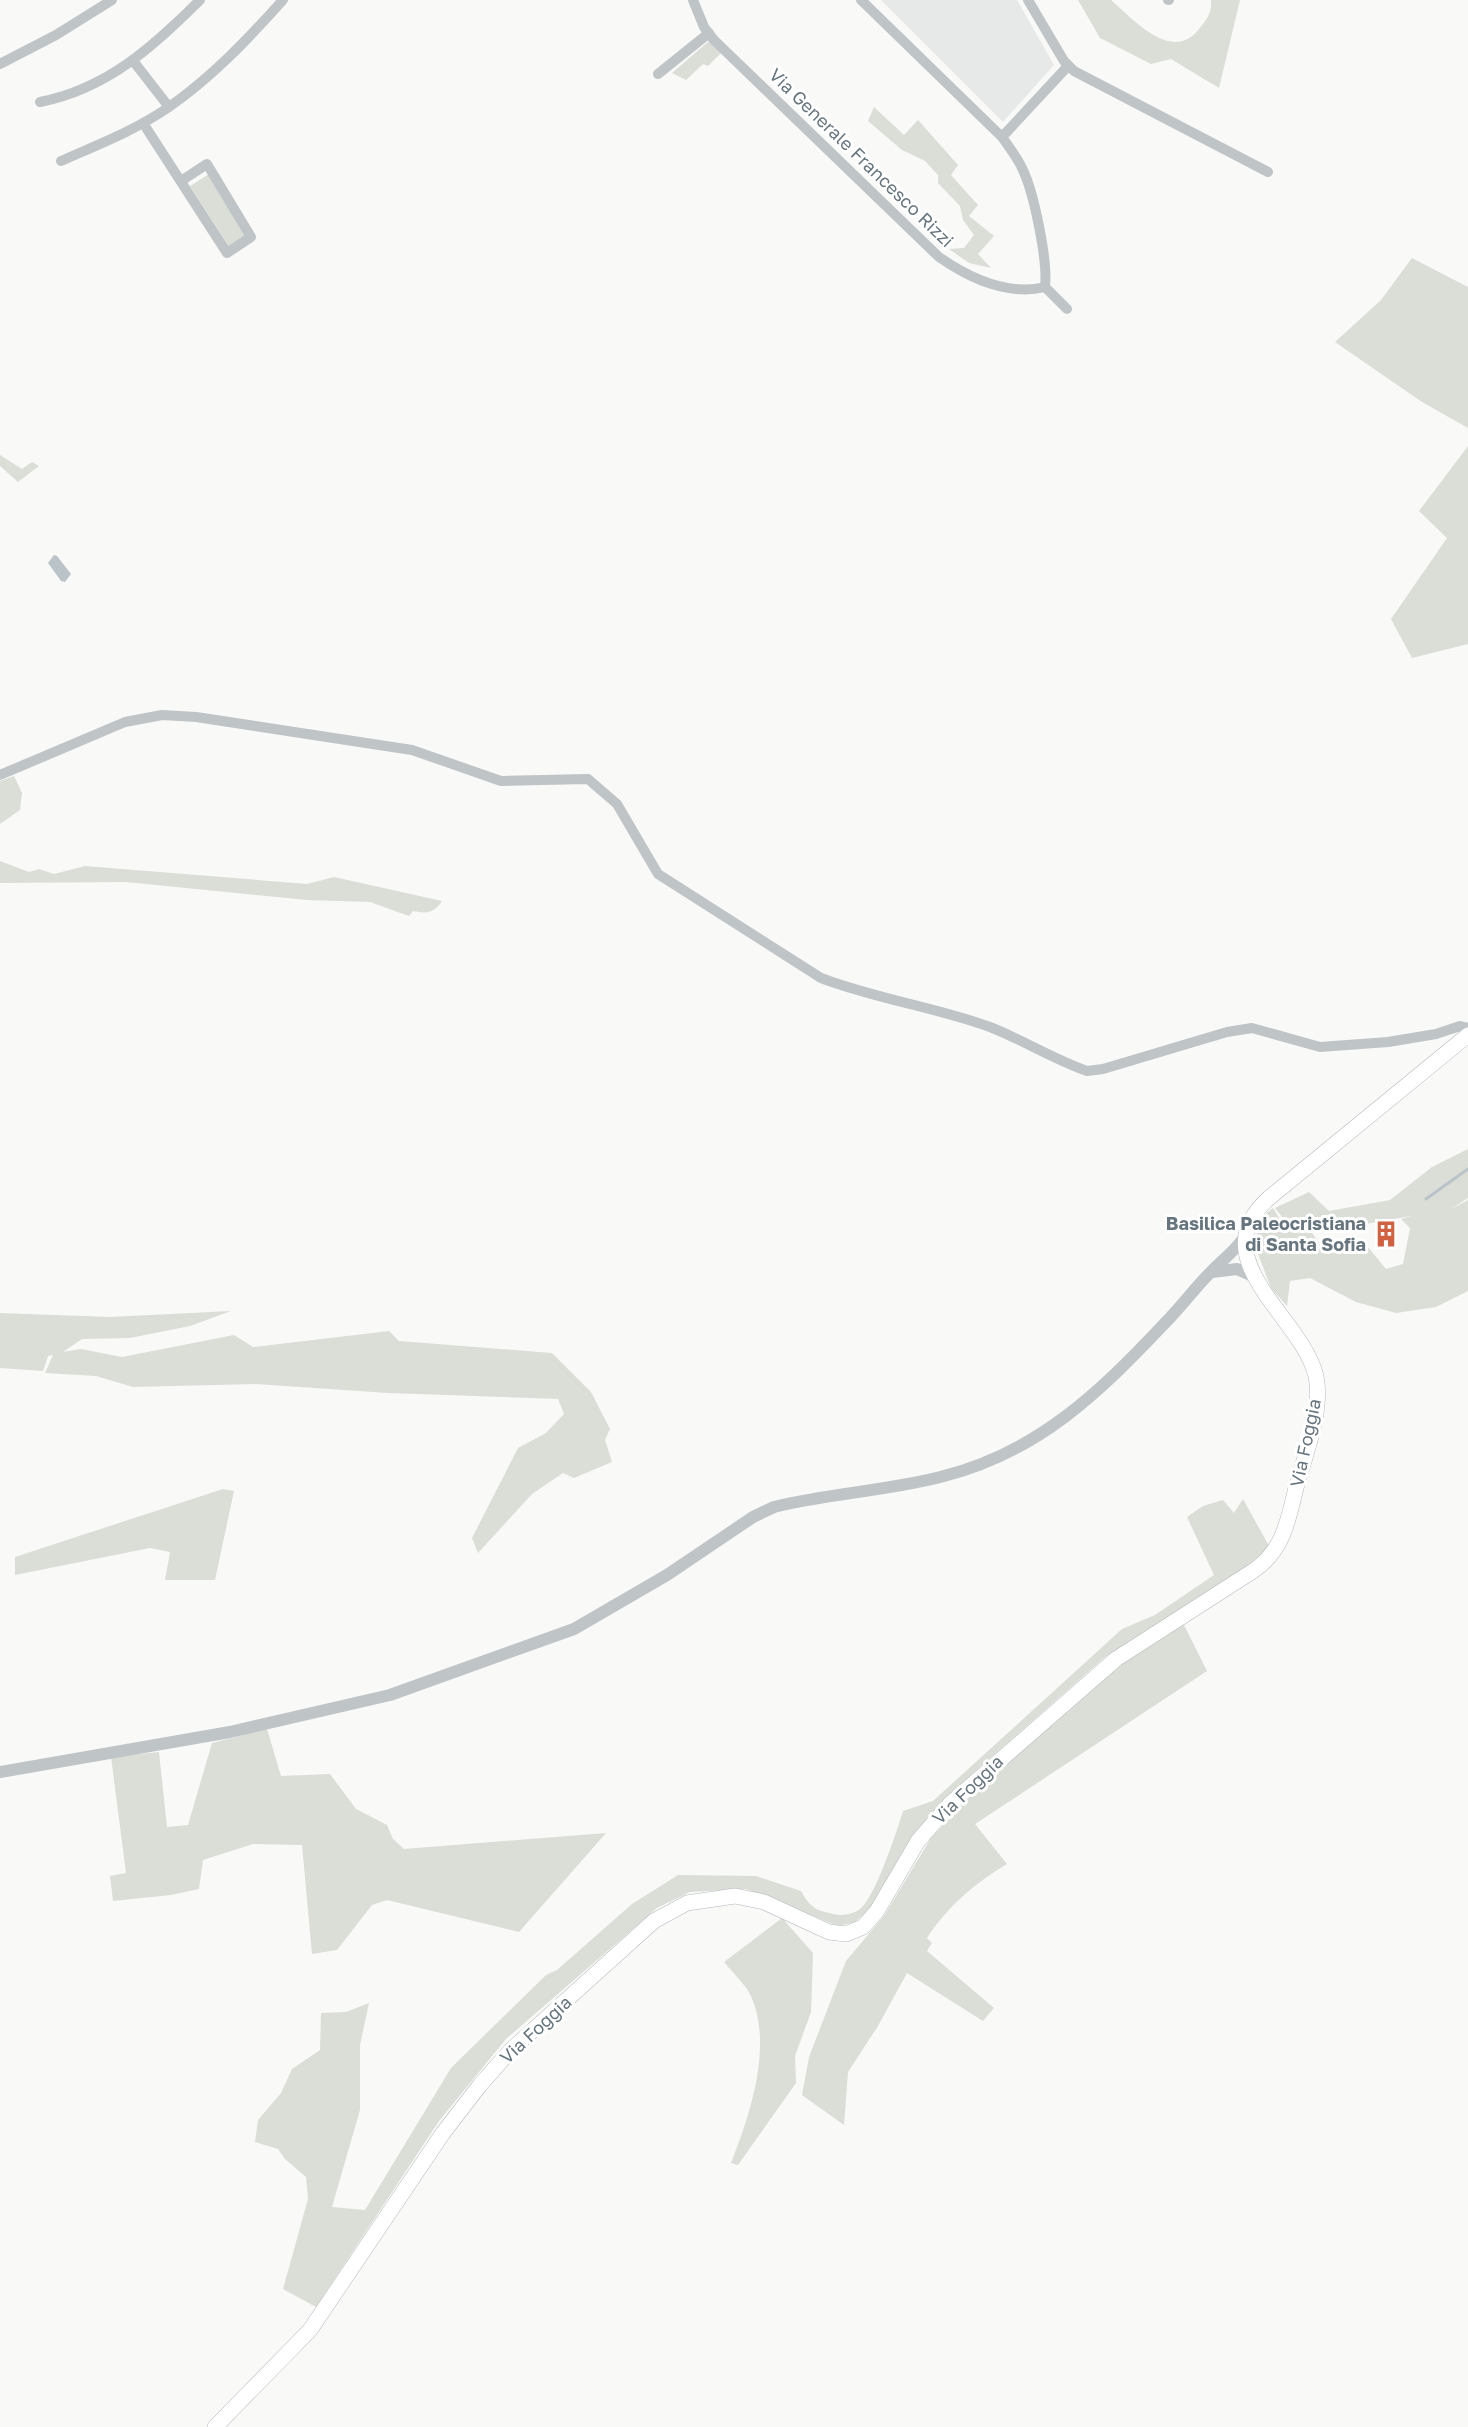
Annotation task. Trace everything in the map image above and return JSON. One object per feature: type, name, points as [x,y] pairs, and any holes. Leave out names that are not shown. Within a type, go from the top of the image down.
[{"type":"main road","name":"Via Foggia","points":[[215,2427],[310,2330],[443,2133],[495,2067],[654,1922],[687,1903],[728,1896],[764,1902],[829,1932],[846,1934],[863,1927],[877,1911],[925,1831],[960,1794],[1099,1671],[1258,1567],[1273,1554],[1282,1538],[1315,1414],[1317,1384],[1307,1354],[1255,1277],[1247,1259],[1246,1234],[1252,1217],[1263,1203],[1468,1035]]},
{"type":"street","points":[[0,64],[56,35],[112,0]]},
{"type":"street","points":[[40,102],[57,99],[94,85],[134,62],[200,0]]},
{"type":"street","points":[[62,161],[143,123],[169,107],[242,45],[283,0]]},
{"type":"street","name":"Via Generale Francesco Rizzi","points":[[693,0],[709,33],[939,257],[974,279],[1009,288],[1045,287]]},
{"type":"street","points":[[861,0],[1002,137],[1015,155],[1028,182],[1046,271],[1045,287],[1067,309]]},
{"type":"street","points":[[1028,0],[1068,66],[1268,172]]},
{"type":"street","points":[[658,74],[709,33]]},
{"type":"street","points":[[134,62],[169,107]]},
{"type":"street","points":[[1002,137],[1068,66]]},
{"type":"street","points":[[143,123],[227,253],[251,237],[207,164],[181,181]]},
{"type":"street","points":[[0,775],[125,722],[162,716],[196,717],[412,750],[501,781],[588,779],[617,804],[658,874],[821,978],[847,988],[926,1007],[992,1028],[1087,1071],[1103,1069],[1227,1032],[1252,1028],[1320,1047],[1388,1042],[1430,1036],[1460,1026],[1468,1028]]},
{"type":"street","points":[[0,1772],[230,1732],[390,1695],[573,1629],[667,1575],[753,1517],[774,1507],[943,1477],[985,1464],[1051,1428],[1081,1406],[1129,1361],[1230,1255],[1246,1234]]},
{"type":"street","points":[[1230,1255],[1239,1254],[1247,1259],[1234,1269]]},
{"type":"street","points":[[1212,1272],[1234,1269],[1255,1277]]},
{"type":"shaded area","points":[[881,0],[1017,0],[1054,65],[1003,122]]},
{"type":"shaded area","points":[[1078,0],[1111,0],[1153,35],[1177,42],[1188,39],[1199,29],[1211,9],[1211,0],[1240,0],[1219,88],[1171,59],[1151,64],[1100,38]]},
{"type":"shaded area","points":[[709,41],[721,53],[708,66],[703,64],[686,80],[672,73]]},
{"type":"shaded area","points":[[874,107],[904,135],[918,120],[958,165],[951,175],[978,205],[969,216],[994,236],[978,254],[991,268],[969,263],[949,249],[964,248],[974,235],[963,220],[960,206],[938,183],[938,175],[925,161],[902,150],[868,121]]},
{"type":"shaded area","points":[[209,174],[248,237],[230,248],[190,186]]},
{"type":"shaded area","points":[[1412,258],[1468,287],[1468,428],[1422,402],[1335,342],[1381,300]]},
{"type":"shaded area","points":[[1468,446],[1468,644],[1412,658],[1391,619],[1447,538],[1419,511]]},
{"type":"shaded area","points":[[0,455],[22,469],[32,462],[39,466],[18,482],[0,466]]},
{"type":"shaded area","points":[[54,555],[71,574],[65,582],[61,581],[48,563]]},
{"type":"shaded area","points":[[14,776],[22,793],[20,810],[0,824],[0,781]]},
{"type":"shaded area","points":[[0,861],[29,872],[39,869],[54,874],[85,866],[307,884],[334,877],[442,901],[433,910],[413,911],[409,916],[370,902],[307,900],[126,882],[0,883]]},
{"type":"shaded area","points":[[1468,1149],[1468,1198],[1451,1209],[1468,1200],[1468,1291],[1436,1307],[1396,1313],[1356,1302],[1310,1278],[1290,1281],[1287,1306],[1271,1288],[1254,1243],[1262,1217],[1273,1208],[1283,1224],[1308,1227],[1321,1246],[1351,1237],[1368,1247],[1386,1269],[1403,1264],[1410,1228],[1401,1219],[1411,1216],[1332,1230],[1286,1222],[1275,1208],[1309,1192],[1329,1211],[1390,1200],[1432,1167]]},
{"type":"shaded area","points":[[231,1311],[190,1326],[130,1338],[82,1339],[63,1352],[81,1349],[122,1357],[234,1335],[253,1347],[389,1331],[399,1341],[552,1353],[591,1392],[610,1429],[605,1440],[612,1462],[574,1478],[563,1473],[532,1494],[478,1553],[472,1538],[518,1448],[546,1433],[564,1414],[558,1399],[388,1393],[256,1384],[133,1387],[96,1376],[45,1373],[53,1355],[48,1356],[43,1371],[0,1368],[0,1313],[110,1317]]},
{"type":"shaded area","points":[[223,1489],[234,1491],[215,1580],[165,1580],[170,1552],[150,1548],[15,1575],[15,1557]]},
{"type":"shaded area","points":[[1243,1499],[1269,1546],[1243,1570],[1104,1658],[974,1772],[930,1815],[868,1911],[855,1922],[838,1926],[746,1889],[690,1892],[657,1908],[506,2039],[439,2121],[316,2307],[283,2289],[308,2199],[306,2177],[285,2159],[278,2149],[255,2142],[258,2120],[281,2093],[292,2069],[320,2050],[321,2013],[346,2012],[369,2003],[360,2045],[360,2110],[332,2207],[365,2210],[451,2068],[546,1975],[557,1970],[632,1904],[678,1875],[756,1876],[801,1891],[812,1906],[824,1912],[845,1915],[860,1909],[879,1878],[903,1811],[933,1801],[1122,1629],[1155,1615],[1214,1575],[1187,1517],[1203,1506],[1223,1500],[1234,1513]]},
{"type":"shaded area","points":[[1183,1623],[1207,1671],[975,1824],[1007,1864],[973,1888],[953,1906],[927,1938],[932,1943],[927,1951],[994,2008],[983,2021],[907,1973],[878,2026],[848,2072],[844,2125],[802,2095],[809,2057],[846,1961],[884,1916],[931,1838],[974,1793],[1118,1665]]},
{"type":"shaded area","points":[[267,1729],[281,1776],[330,1774],[356,1809],[387,1825],[393,1839],[404,1849],[606,1833],[519,1932],[387,1900],[372,1905],[337,1950],[312,1954],[302,1845],[253,1844],[203,1860],[199,1889],[171,1895],[113,1901],[110,1876],[126,1873],[111,1757],[159,1752],[167,1827],[188,1825],[212,1743]]},
{"type":"shaded area","points":[[782,1918],[813,1953],[811,2012],[795,2056],[796,2083],[738,2165],[731,2163],[752,2102],[760,2057],[760,2035],[757,2014],[750,1994],[724,1962]]},
{"type":"waterway","points":[[1426,1199],[1468,1169]]},
{"type":"place","name":"Basilica Paleocristiana di Santa Sofia","points":[[1386,1234]]}]
